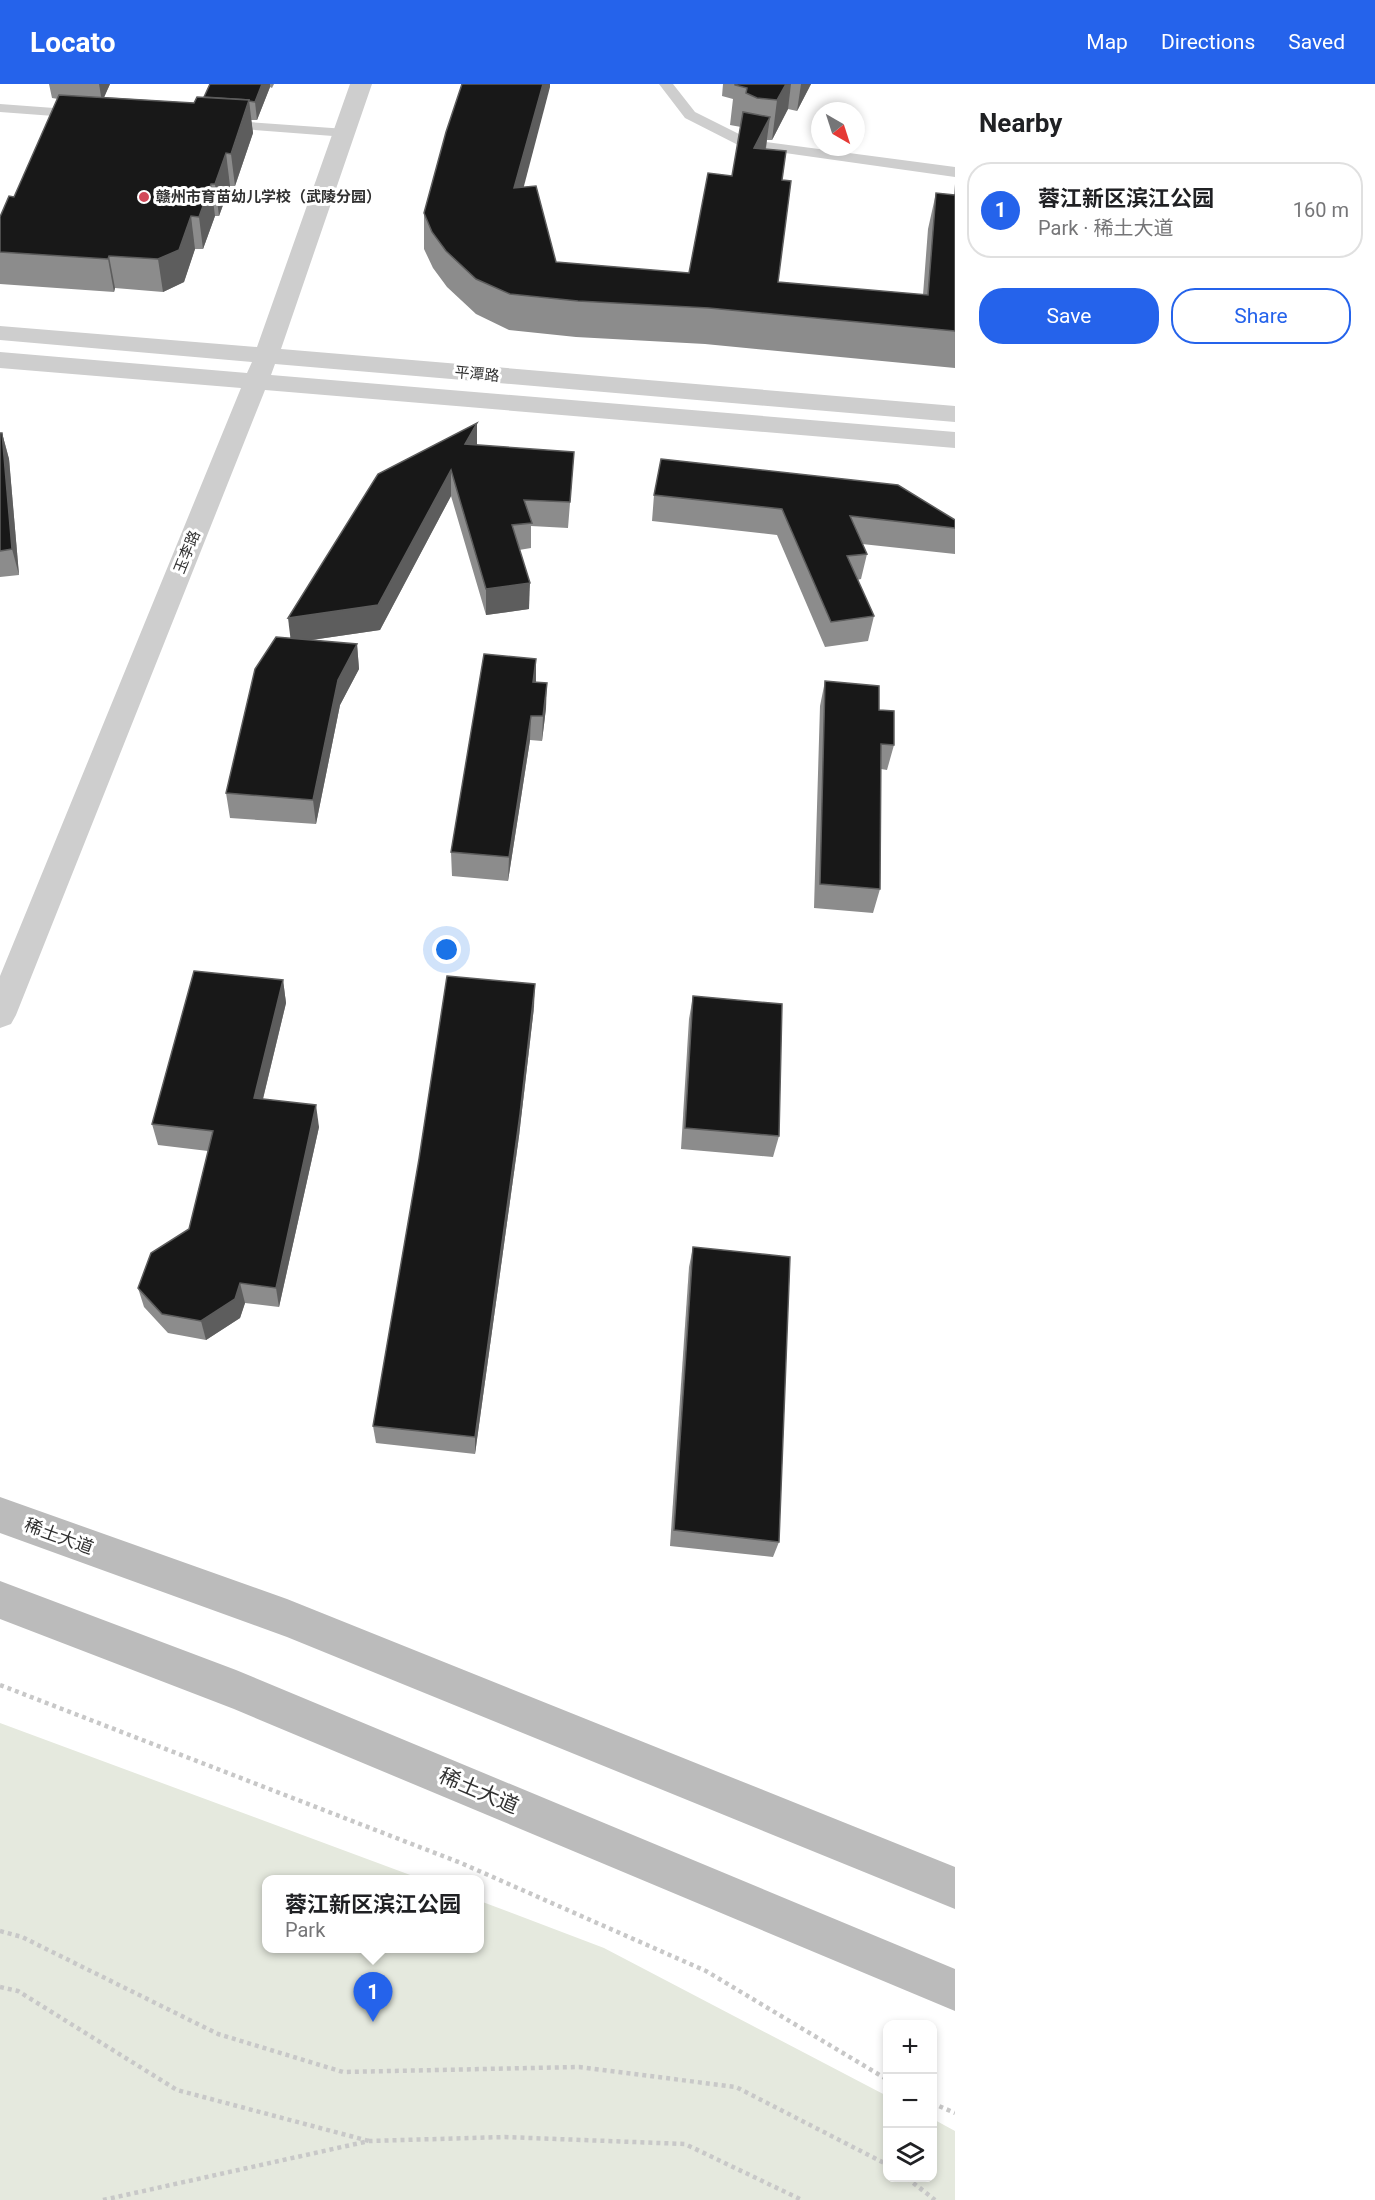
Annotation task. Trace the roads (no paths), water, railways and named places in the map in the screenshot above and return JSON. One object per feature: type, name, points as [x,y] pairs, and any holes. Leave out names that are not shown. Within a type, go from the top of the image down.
[{"type":"main road","name":"稀土大道","points":[[0,1515],[287,1618],[955,1888]]},
{"type":"main road","name":"稀土大道","points":[[0,1600],[236,1690],[955,1990]]},
{"type":"street","name":"玉李路","points":[[0,1014],[261,368],[346,133],[361,84]]},
{"type":"street","name":"平潭路","points":[[0,333],[261,368],[955,440]]},
{"type":"street","name":"平潭路","points":[[0,360],[261,368],[955,414]]},
{"type":"lane","points":[[666,84],[690,115],[747,144],[955,172]]},
{"type":"lane","points":[[0,108],[95,115]]},
{"type":"lane","points":[[203,122],[346,133]]},
{"type":"place","name":"赣州市育苗幼儿学校（武陵分园）","points":[[144,197]]},
{"type":"place","name":"蓉江新区滨江公园","points":[[373,2022]]}]
